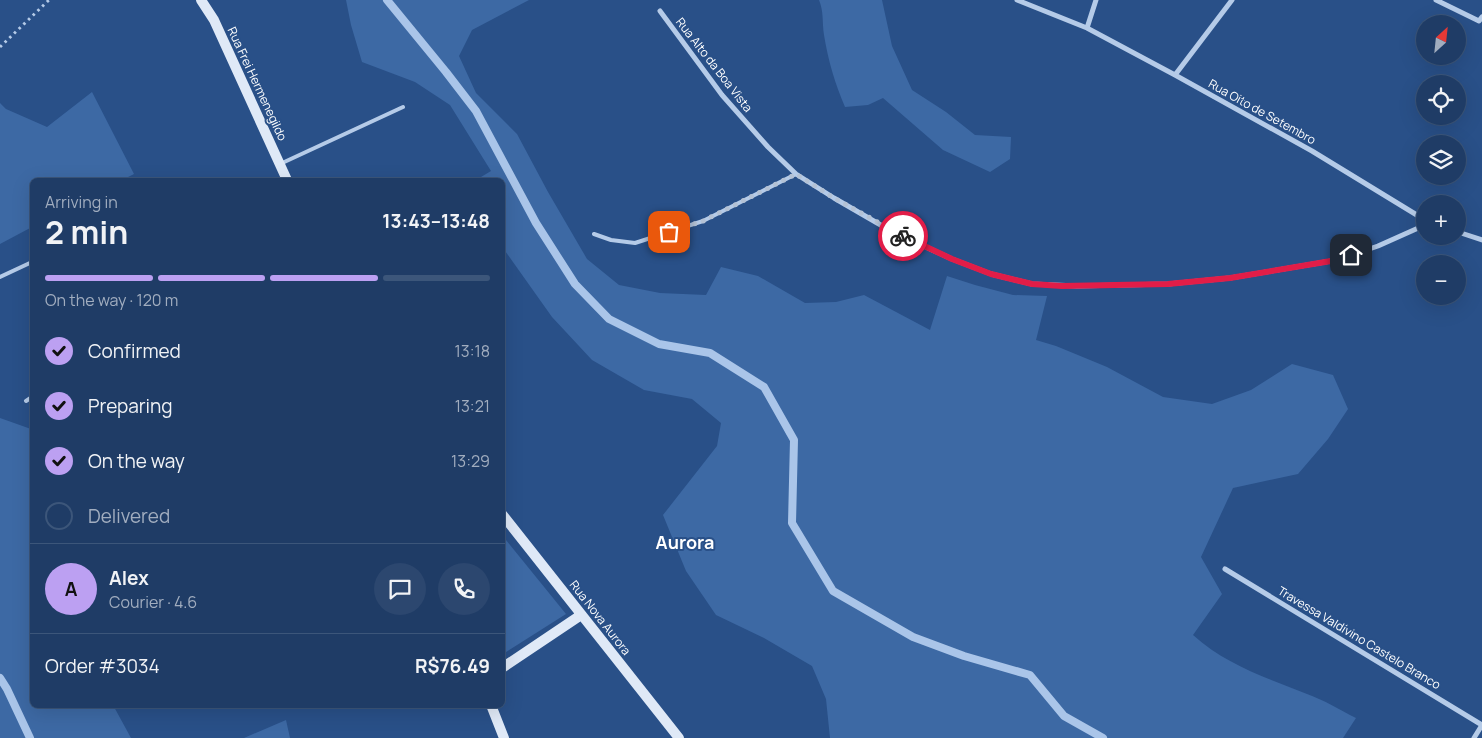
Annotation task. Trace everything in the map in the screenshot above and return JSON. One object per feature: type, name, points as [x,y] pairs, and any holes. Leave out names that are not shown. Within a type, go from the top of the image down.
[{"type":"street","name":"Rua Frei Hermenegildo","points":[[201,0],[214,20],[285,178]]},
{"type":"street","name":"Rua Oito de Setembro","points":[[1017,0],[1087,28],[1175,75],[1312,151],[1416,215]]},
{"type":"street","points":[[1087,28],[1096,0]]},
{"type":"street","points":[[1175,75],[1232,0]]},
{"type":"street","points":[[1436,0],[1479,20],[1482,17]]},
{"type":"street","name":"Rua Alto da Boa Vista","points":[[660,11],[722,96],[768,147],[796,174],[891,231],[983,271],[1032,284],[1077,286],[1168,284],[1230,278],[1337,260],[1378,246],[1416,229]]},
{"type":"street","points":[[1466,235],[1482,240]]},
{"type":"street","name":"Rua Nova Aurora","points":[[505,518],[679,738]]},
{"type":"street","name":"Travessa Valdívino Castelo Branco","points":[[1225,569],[1482,725]]},
{"type":"street","points":[[505,666],[582,615]]},
{"type":"street","points":[[492,708],[504,738]]},
{"type":"street","points":[[1474,738],[1482,725]]},
{"type":"lane","points":[[280,164],[403,107]]},
{"type":"lane","points":[[594,234],[611,240],[635,243],[703,221],[796,174]]},
{"type":"lane","points":[[0,278],[30,263]]},
{"type":"lane","points":[[26,401],[30,398]]},
{"type":"path","points":[[0,47],[49,0]]},
{"type":"shaded area","points":[[346,0],[529,0],[472,30],[459,56],[476,93],[517,134],[587,259],[619,285],[660,293],[706,295],[721,267],[758,276],[805,303],[836,302],[864,295],[930,330],[947,276],[1013,295],[1047,296],[1036,340],[1056,346],[1107,367],[1163,397],[1212,404],[1251,390],[1292,364],[1333,375],[1348,409],[1328,439],[1298,474],[1233,488],[1201,557],[1222,594],[1193,635],[1233,663],[1320,699],[1356,718],[1343,738],[830,738],[826,699],[812,666],[764,638],[716,615],[686,571],[663,515],[717,446],[721,423],[692,399],[644,390],[592,360],[552,317],[505,251],[505,178],[479,178],[491,171],[450,105],[415,82],[362,62]]},
{"type":"shaded area","points":[[819,0],[882,0],[892,46],[912,90],[946,112],[975,135],[1011,137],[1010,159],[990,172],[943,150],[883,98],[868,105],[845,107],[830,63]]},
{"type":"shaded area","points":[[92,92],[134,174],[126,178],[30,178],[30,228],[0,244],[0,103],[6,109],[47,127]]},
{"type":"shaded area","points":[[0,418],[30,428],[30,708],[115,708],[131,738],[0,738]]},
{"type":"shaded area","points":[[505,539],[566,614],[505,653]]},
{"type":"shaded area","points":[[286,720],[290,738],[244,738]]},
{"type":"waterway","points":[[387,0],[476,111],[536,223],[575,284],[609,319],[659,344],[710,353],[764,387],[794,440],[792,523],[833,591],[913,637],[964,656],[1030,675],[1064,716],[1103,738]]},
{"type":"waterway","points":[[0,678],[30,738]]},
{"type":"way so far","points":[[669,232],[703,221],[796,174],[834,198],[903,236]]},
{"type":"district","name":"Aurora","points":[[685,543]]},
{"type":"route","points":[[903,236],[952,259],[991,274],[1032,284],[1077,286],[1168,284],[1230,278],[1337,260],[1351,255]]}]
